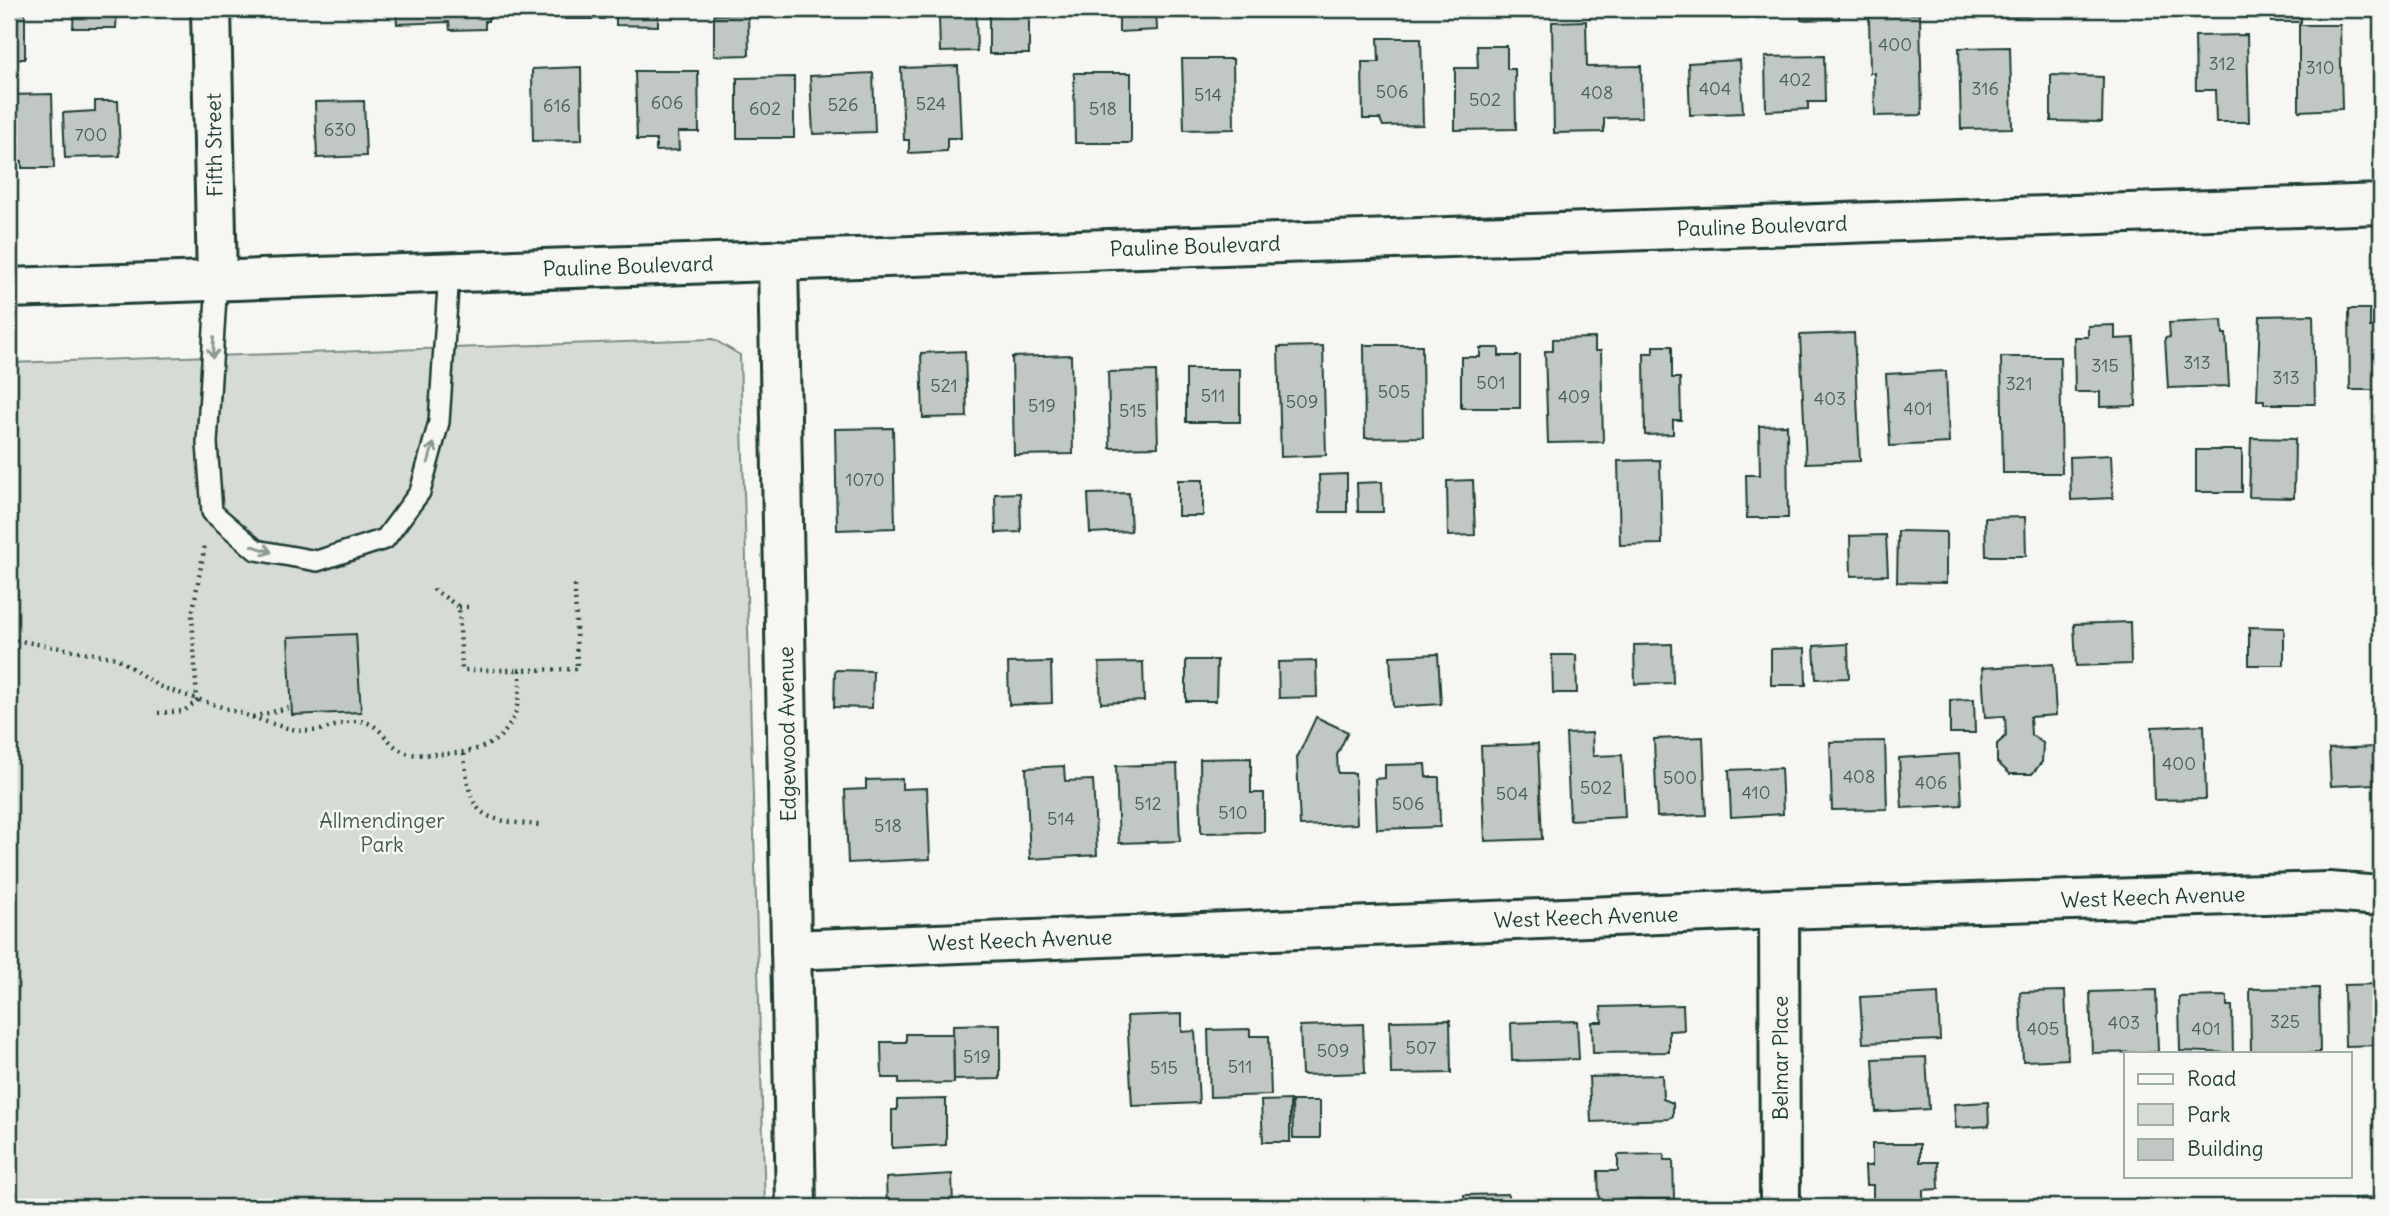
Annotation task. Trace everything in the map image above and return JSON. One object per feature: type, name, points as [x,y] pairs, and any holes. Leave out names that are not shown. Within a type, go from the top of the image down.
[{"type":"street","name":"Fifth Street","points":[[211,9],[217,280]]},
{"type":"street","name":"Pauline Boulevard","points":[[9,288],[2381,204]]},
{"type":"street","name":"Edgewood Avenue","points":[[778,260],[796,1207]]},
{"type":"street","name":"West Keech Avenue","points":[[791,950],[1779,909],[2329,892],[2381,896]]},
{"type":"street","name":"Belmar Place","points":[[1779,909],[1780,1207]]},
{"type":"lane","points":[[217,280],[207,443],[212,512],[256,550],[317,561],[385,539],[420,492],[439,422],[449,272]]},
{"type":"path","points":[[197,701],[192,615],[212,512]]},
{"type":"path","points":[[459,607],[462,670],[577,669],[575,586],[580,585]]},
{"type":"path","points":[[433,589],[459,607],[471,607]]},
{"type":"path","points":[[9,639],[117,658],[158,686],[197,701],[296,731],[319,731],[358,721],[382,730],[399,750],[409,754],[464,754],[493,745],[517,716],[520,670]]},
{"type":"path","points":[[158,713],[184,711],[197,701]]},
{"type":"path","points":[[252,717],[292,707]]},
{"type":"path","points":[[464,754],[467,792],[482,815],[499,822],[540,825]]},
{"type":"green space","name":"Allmendinger Park","points":[[713,339],[740,355],[765,1207],[9,1207],[9,363]]},
{"type":"building","points":[[74,9],[117,9],[116,28],[73,28]]},
{"type":"building","points":[[396,9],[488,9],[488,21],[485,21],[485,29],[450,30],[449,22],[397,24]]},
{"type":"building","points":[[565,9],[604,9],[604,19],[565,19]]},
{"type":"building","points":[[616,9],[658,9],[658,26],[616,25]]},
{"type":"building","points":[[989,9],[1029,9],[1029,54],[989,54]]},
{"type":"building","points":[[1119,9],[1156,9],[1157,30],[1119,32]]},
{"type":"building","points":[[1162,9],[1211,9],[1211,14],[1162,16]]},
{"type":"building","points":[[1800,9],[1839,9],[1839,19],[1801,20]]},
{"type":"building","points":[[1988,9],[2028,9],[2028,16],[1988,17]]},
{"type":"building","points":[[2271,9],[2301,9],[2301,22],[2271,22]]},
{"type":"building","points":[[9,13],[25,13],[25,59],[9,59]]},
{"type":"building","points":[[748,14],[749,55],[714,56],[714,15]]},
{"type":"building","points":[[1920,14],[1922,115],[1875,116],[1874,73],[1870,73],[1869,15]]},
{"type":"building","points":[[976,15],[977,51],[940,52],[939,16]]},
{"type":"building","points":[[1586,21],[1587,67],[1641,66],[1642,117],[1604,118],[1604,132],[1554,133],[1552,22]]},
{"type":"building","points":[[2299,25],[2340,25],[2342,109],[2299,111]]},
{"type":"building","points":[[2247,35],[2249,122],[2216,122],[2215,90],[2196,90],[2195,36]]},
{"type":"building","points":[[1378,38],[1421,38],[1423,125],[1383,126],[1380,119],[1363,119],[1362,62],[1379,62]]},
{"type":"building","points":[[1477,46],[1507,46],[1507,69],[1515,69],[1516,129],[1455,130],[1455,68],[1478,68]]},
{"type":"building","points":[[2010,47],[2012,128],[1961,129],[1959,48]]},
{"type":"building","points":[[1824,56],[1825,102],[1808,102],[1808,109],[1766,111],[1765,57]]},
{"type":"building","points":[[1182,59],[1233,59],[1234,129],[1184,130]]},
{"type":"building","points":[[1740,60],[1743,113],[1690,115],[1688,63]]},
{"type":"building","points":[[958,66],[961,138],[947,138],[947,151],[909,153],[909,140],[904,140],[901,68]]},
{"type":"building","points":[[581,67],[582,140],[533,141],[532,69]]},
{"type":"building","points":[[635,71],[698,71],[699,132],[678,132],[679,150],[656,151],[656,140],[637,140]]},
{"type":"building","points":[[873,73],[875,132],[813,134],[810,76]]},
{"type":"building","points":[[1074,73],[1131,73],[1131,143],[1075,143]]},
{"type":"building","points":[[2051,75],[2103,77],[2102,122],[2051,121]]},
{"type":"building","points":[[794,77],[794,138],[737,138],[737,78]]},
{"type":"building","points":[[52,94],[54,168],[22,168],[22,161],[9,161],[9,95]]},
{"type":"building","points":[[95,101],[118,101],[120,156],[65,158],[63,113],[95,111]]},
{"type":"building","points":[[364,101],[366,156],[317,158],[315,102]]},
{"type":"building","points":[[2349,309],[2370,309],[2370,327],[2381,327],[2381,390],[2350,390]]},
{"type":"building","points":[[2313,315],[2315,404],[2264,404],[2264,400],[2257,400],[2260,316]]},
{"type":"building","points":[[2222,320],[2223,334],[2226,334],[2229,386],[2168,388],[2165,338],[2170,337],[2169,323]]},
{"type":"building","points":[[2115,325],[2115,339],[2134,338],[2136,406],[2100,407],[2100,392],[2075,392],[2074,337],[2088,337],[2088,326]]},
{"type":"building","points":[[1854,333],[1860,461],[1806,463],[1800,335]]},
{"type":"building","points":[[1595,338],[1595,351],[1601,351],[1603,442],[1548,443],[1545,351],[1553,351],[1553,339]]},
{"type":"building","points":[[1364,345],[1422,345],[1423,437],[1365,438]]},
{"type":"building","points":[[1323,346],[1326,455],[1281,457],[1278,347]]},
{"type":"building","points":[[1653,346],[1672,346],[1672,378],[1680,378],[1681,420],[1673,420],[1673,434],[1645,435],[1644,353],[1653,353]]},
{"type":"building","points":[[1480,348],[1499,348],[1499,356],[1520,356],[1520,408],[1461,408],[1461,357],[1480,357]]},
{"type":"building","points":[[965,351],[967,417],[923,418],[921,353]]},
{"type":"building","points":[[1071,355],[1073,454],[1014,455],[1012,357]]},
{"type":"building","points":[[2001,357],[2060,357],[2062,473],[2003,473]]},
{"type":"building","points":[[1186,369],[1240,369],[1240,422],[1186,422]]},
{"type":"building","points":[[1156,371],[1158,447],[1110,448],[1108,372]]},
{"type":"building","points":[[1946,371],[1949,443],[1890,446],[1886,374]]},
{"type":"building","points":[[1787,425],[1788,518],[1747,518],[1746,475],[1760,475],[1759,426]]},
{"type":"building","points":[[893,428],[895,528],[837,530],[835,429]]},
{"type":"building","points":[[2251,438],[2295,439],[2294,498],[2249,497]]},
{"type":"building","points":[[2374,441],[2381,441],[2381,519],[2375,519]]},
{"type":"building","points":[[2196,450],[2242,450],[2242,492],[2196,492]]},
{"type":"building","points":[[2111,455],[2113,498],[2071,500],[2070,457]]},
{"type":"building","points":[[1660,460],[1662,544],[1620,545],[1618,461]]},
{"type":"building","points":[[1347,474],[1347,512],[1320,512],[1319,475]]},
{"type":"building","points":[[1178,480],[1203,480],[1203,516],[1178,516]]},
{"type":"building","points":[[1473,480],[1475,535],[1448,536],[1447,481]]},
{"type":"building","points":[[1382,482],[1383,512],[1358,512],[1357,483]]},
{"type":"building","points":[[1020,493],[1021,532],[996,533],[995,494]]},
{"type":"building","points":[[1129,493],[1131,531],[1090,533],[1088,494]]},
{"type":"building","points":[[2025,517],[2026,556],[1986,556],[1985,518]]},
{"type":"building","points":[[1898,531],[1946,532],[1946,583],[1897,582]]},
{"type":"building","points":[[1886,535],[1888,575],[1851,576],[1850,536]]},
{"type":"building","points":[[2130,622],[2131,664],[2076,666],[2074,624]]},
{"type":"building","points":[[2249,627],[2284,628],[2284,665],[2249,665]]},
{"type":"building","points":[[356,634],[361,712],[292,715],[288,637]]},
{"type":"building","points":[[1672,644],[1673,683],[1635,684],[1634,645]]},
{"type":"building","points":[[1848,644],[1849,678],[1816,679],[1814,646]]},
{"type":"building","points":[[1805,648],[1806,685],[1771,685],[1771,649]]},
{"type":"building","points":[[1438,654],[1441,704],[1393,707],[1390,656]]},
{"type":"building","points":[[1552,655],[1576,655],[1577,693],[1553,693]]},
{"type":"building","points":[[1186,660],[1217,660],[1216,701],[1186,701]]},
{"type":"building","points":[[1316,661],[1317,697],[1279,698],[1278,662]]},
{"type":"building","points":[[1051,662],[1052,703],[1009,705],[1008,663]]},
{"type":"building","points":[[1143,662],[1144,701],[1101,703],[1099,663]]},
{"type":"building","points":[[2053,664],[2056,715],[2030,717],[2031,735],[2043,743],[2042,762],[2032,774],[2010,774],[1997,762],[1997,744],[2006,736],[2005,716],[1985,717],[1982,668]]},
{"type":"building","points":[[835,670],[873,671],[872,708],[834,707]]},
{"type":"building","points":[[1974,699],[1975,733],[1950,733],[1950,700]]},
{"type":"building","points":[[1316,717],[1348,732],[1337,755],[1338,773],[1355,773],[1357,824],[1300,826],[1297,758]]},
{"type":"building","points":[[2204,725],[2206,799],[2154,800],[2152,727]]},
{"type":"building","points":[[1592,733],[1593,756],[1622,755],[1625,817],[1570,820],[1566,734]]},
{"type":"building","points":[[1703,737],[1706,815],[1657,817],[1654,739]]},
{"type":"building","points":[[1885,741],[1887,809],[1832,810],[1830,742]]},
{"type":"building","points":[[1538,744],[1542,839],[1485,841],[1481,746]]},
{"type":"building","points":[[2374,747],[2375,784],[2331,786],[2329,749]]},
{"type":"building","points":[[1959,754],[1962,805],[1902,808],[1899,758]]},
{"type":"building","points":[[1251,758],[1251,793],[1264,793],[1264,832],[1201,833],[1200,759]]},
{"type":"building","points":[[1177,764],[1180,841],[1119,843],[1116,766]]},
{"type":"building","points":[[1425,764],[1426,777],[1439,777],[1440,827],[1377,829],[1375,779],[1385,778],[1385,765]]},
{"type":"building","points":[[1064,766],[1065,781],[1093,780],[1097,855],[1030,859],[1026,768]]},
{"type":"building","points":[[1781,768],[1783,814],[1731,817],[1729,770]]},
{"type":"building","points":[[902,779],[902,789],[927,788],[930,859],[848,863],[845,790],[866,789],[866,780]]},
{"type":"building","points":[[2381,984],[2381,1045],[2345,1046],[2344,985]]},
{"type":"building","points":[[2319,988],[2320,1052],[2251,1052],[2250,989]]},
{"type":"building","points":[[2156,990],[2158,1052],[2092,1053],[2090,992]]},
{"type":"building","points":[[2065,991],[2068,1059],[2023,1061],[2020,992]]},
{"type":"building","points":[[1938,993],[1940,1040],[1863,1043],[1860,997]]},
{"type":"building","points":[[2227,996],[2227,1006],[2232,1006],[2233,1052],[2180,1051],[2179,997]]},
{"type":"building","points":[[1683,1005],[1684,1030],[1669,1031],[1669,1052],[1593,1053],[1592,1022],[1602,1022],[1601,1007]]},
{"type":"building","points":[[1182,1014],[1182,1032],[1195,1031],[1199,1103],[1132,1106],[1127,1016]]},
{"type":"building","points":[[1450,1020],[1451,1073],[1391,1074],[1390,1021]]},
{"type":"building","points":[[1577,1021],[1579,1059],[1512,1061],[1511,1023]]},
{"type":"building","points":[[1000,1024],[1000,1079],[954,1080],[953,1025]]},
{"type":"building","points":[[1363,1024],[1365,1073],[1302,1075],[1300,1026]]},
{"type":"building","points":[[1250,1029],[1250,1036],[1269,1036],[1271,1095],[1210,1097],[1208,1030]]},
{"type":"building","points":[[906,1034],[953,1034],[954,1083],[899,1084],[899,1078],[882,1078],[881,1042],[906,1042]]},
{"type":"building","points":[[1926,1057],[1929,1109],[1876,1112],[1873,1059]]},
{"type":"building","points":[[1662,1075],[1663,1099],[1673,1103],[1673,1116],[1668,1119],[1591,1122],[1589,1077]]},
{"type":"building","points":[[946,1099],[946,1145],[892,1148],[892,1110],[897,1110],[897,1100]]},
{"type":"building","points":[[1290,1100],[1290,1142],[1263,1142],[1261,1101]]},
{"type":"building","points":[[1292,1101],[1320,1101],[1320,1138],[1293,1138]]},
{"type":"building","points":[[1988,1102],[1989,1126],[1956,1128],[1954,1104]]},
{"type":"building","points":[[1872,1144],[1920,1144],[1920,1162],[1938,1162],[1939,1189],[1923,1190],[1923,1204],[1949,1203],[1950,1207],[1873,1206],[1873,1185],[1866,1185],[1865,1166],[1872,1166]]},
{"type":"building","points":[[1664,1154],[1664,1160],[1673,1160],[1674,1199],[1619,1199],[1619,1203],[1599,1203],[1598,1171],[1618,1171],[1618,1155]]},
{"type":"building","points":[[952,1174],[953,1207],[887,1207],[886,1178]]},
{"type":"building","points":[[1508,1194],[1508,1207],[1465,1207],[1464,1195]]},
{"type":"building","points":[[2381,1197],[2381,1207],[2354,1207],[2354,1198]]},
{"type":"building","points":[[1588,1202],[1588,1207],[1553,1207],[1553,1203]]},
{"type":"building","points":[[2084,1204],[2126,1204],[2126,1207],[2084,1207]]}]
